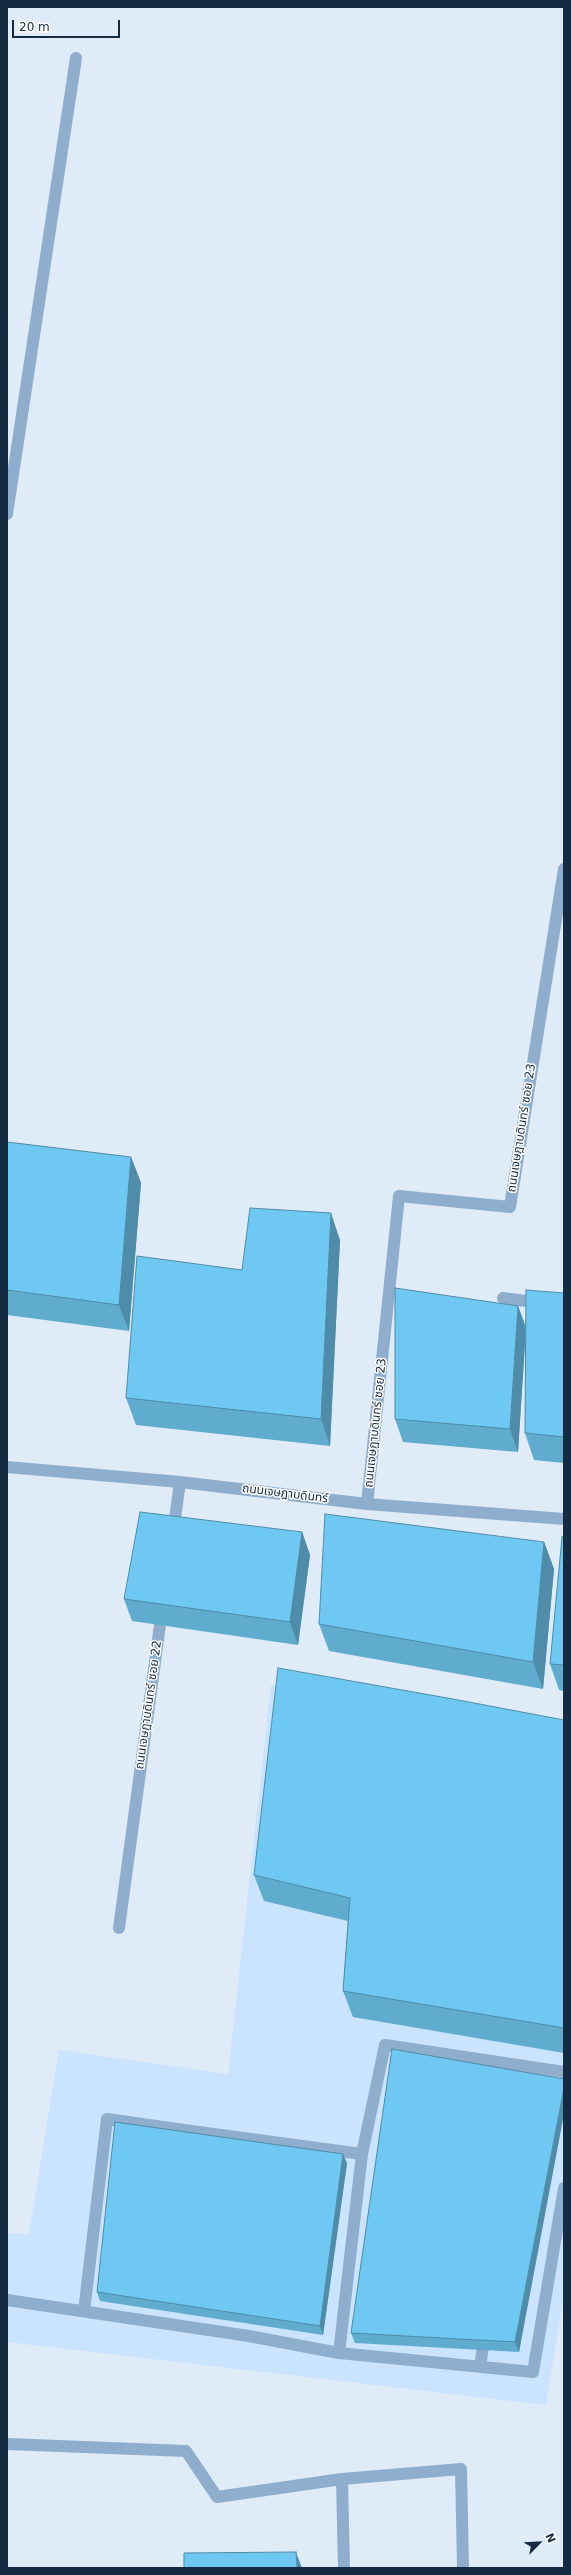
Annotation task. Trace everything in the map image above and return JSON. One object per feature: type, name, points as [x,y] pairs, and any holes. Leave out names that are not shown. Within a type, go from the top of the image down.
[{"type":"street","points":[[7,514],[76,58]]},
{"type":"street","name":"ถนนเจษฎาบดินทร์ ซอย 23","points":[[368,1504],[399,1196],[510,1207],[564,869]]},
{"type":"street","points":[[503,1298],[564,1306]]},
{"type":"street","name":"ถนนเจษฎาบดินทร์","points":[[7,1467],[180,1482],[368,1504],[564,1519]]},
{"type":"street","points":[[171,1545],[180,1482]]},
{"type":"street","name":"ถนนเจษฎาบดินทร์ ซอย 22","points":[[119,1928],[164,1599]]},
{"type":"street","points":[[338,2353],[362,2154],[385,2045],[564,2072]]},
{"type":"street","points":[[84,2311],[107,2120],[184,2130],[274,2148],[362,2154]]},
{"type":"street","points":[[181,2161],[184,2130]]},
{"type":"street","points":[[7,2300],[249,2336],[338,2353],[533,2372],[564,2188]]},
{"type":"street","points":[[164,2324],[166,2308]]},
{"type":"street","points":[[480,2367],[486,2320]]},
{"type":"street","points":[[249,2336],[251,2321]]},
{"type":"street","points":[[398,2359],[400,2343]]},
{"type":"street","points":[[7,2444],[186,2451],[217,2497],[342,2479],[461,2469],[463,2568]]},
{"type":"street","points":[[342,2479],[344,2568]]},
{"type":"shaded area","points":[[271,1685],[564,1744],[564,2296],[546,2405],[7,2342],[7,2233],[29,2234],[59,2050],[228,2074]]},
{"type":"building","points":[[7,1142],[131,1157],[119,1305],[7,1290]]},
{"type":"building","points":[[250,1208],[331,1213],[321,1419],[126,1398],[137,1256],[242,1270]]},
{"type":"building","points":[[395,1288],[518,1306],[510,1429],[395,1419]]},
{"type":"building","points":[[526,1290],[564,1293],[564,1437],[525,1433]]},
{"type":"building","points":[[140,1512],[302,1532],[290,1622],[124,1599]]},
{"type":"building","points":[[325,1514],[544,1542],[533,1662],[319,1624]]},
{"type":"building","points":[[562,1537],[564,1537],[564,1665],[550,1664]]},
{"type":"building","points":[[278,1668],[564,1720],[564,2028],[343,1991],[350,1898],[254,1875]]},
{"type":"building","points":[[392,2049],[564,2079],[564,2088],[515,2342],[351,2333]]},
{"type":"building","points":[[115,2122],[343,2154],[320,2326],[97,2292]]},
{"type":"building","points":[[296,2552],[297,2568],[184,2568],[184,2553]]}]
